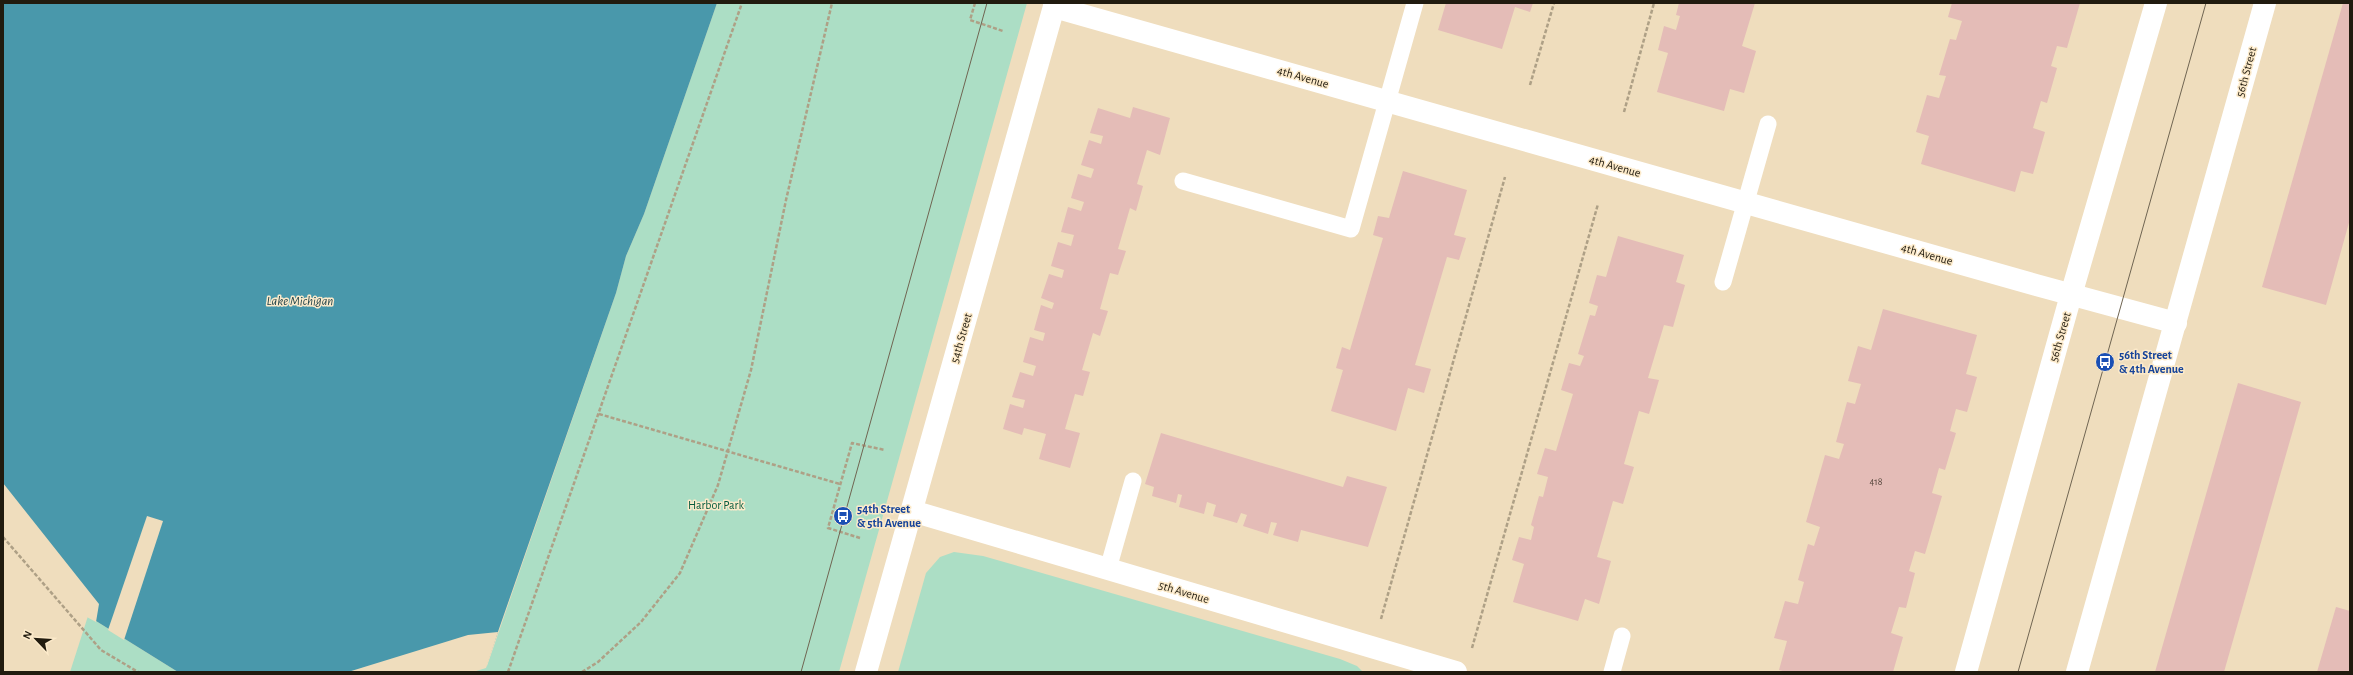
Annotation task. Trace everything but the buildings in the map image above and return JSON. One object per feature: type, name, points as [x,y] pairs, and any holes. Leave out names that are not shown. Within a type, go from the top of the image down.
[{"type":"street","name":"56th Street","points":[[1966,672],[2071,295],[2156,3]]},
{"type":"street","name":"56th Street","points":[[2078,672],[2265,3]]},
{"type":"street","name":"4th Avenue","points":[[1055,5],[1745,203],[2176,323]]},
{"type":"street","name":"54th Street","points":[[866,672],[1055,5]]},
{"type":"street","name":"5th Avenue","points":[[912,511],[1373,648],[1412,666],[1456,672]]},
{"type":"lane","points":[[1183,181],[1351,228],[1415,3]]},
{"type":"lane","points":[[1722,282],[1768,124]]},
{"type":"lane","points":[[1108,569],[1133,481]]},
{"type":"lane","points":[[1612,672],[1622,636]]},
{"type":"path","points":[[508,672],[600,414],[742,3]]},
{"type":"path","points":[[582,672],[598,662],[641,622],[680,573],[718,485],[751,370],[786,200],[832,3]]},
{"type":"path","points":[[974,3],[970,20],[1003,31]]},
{"type":"path","points":[[1530,85],[1554,3]]},
{"type":"path","points":[[1624,112],[1654,3]]},
{"type":"path","points":[[1373,648],[1505,177]]},
{"type":"path","points":[[1471,650],[1598,204]]},
{"type":"path","points":[[600,414],[840,484]]},
{"type":"path","points":[[860,538],[828,528],[840,484],[852,443],[885,450]]},
{"type":"path","points":[[3,537],[101,650],[138,672]]},
{"type":"green space","name":"Harbor Park","points":[[717,3],[1027,3],[839,672],[466,672],[487,666],[616,293],[626,256],[644,214]]},
{"type":"green space","points":[[954,552],[983,556],[1340,659],[1357,666],[1363,672],[898,672],[926,573],[940,557]]},
{"type":"green space","points":[[88,616],[178,672],[70,672]]},
{"type":"water","name":"Lake Michigan","points":[[3,3],[717,3],[644,214],[626,256],[616,293],[486,666],[466,672],[178,672],[88,616],[74,589],[3,506]]},
{"type":"pier","points":[[3,483],[99,604],[96,622],[85,616],[72,590],[3,509]]},
{"type":"pier","points":[[147,516],[163,521],[124,640],[108,630]]},
{"type":"pier","points":[[498,632],[486,668],[473,672],[348,672],[468,635]]},
{"type":"tram line","points":[[801,672],[987,3]]},
{"type":"tram line","points":[[2018,672],[2206,3]]},
{"type":"place","name":"56th Street & 4th Avenue","points":[[2105,362]]},
{"type":"place","name":"54th Street & 5th Avenue","points":[[843,516]]}]
